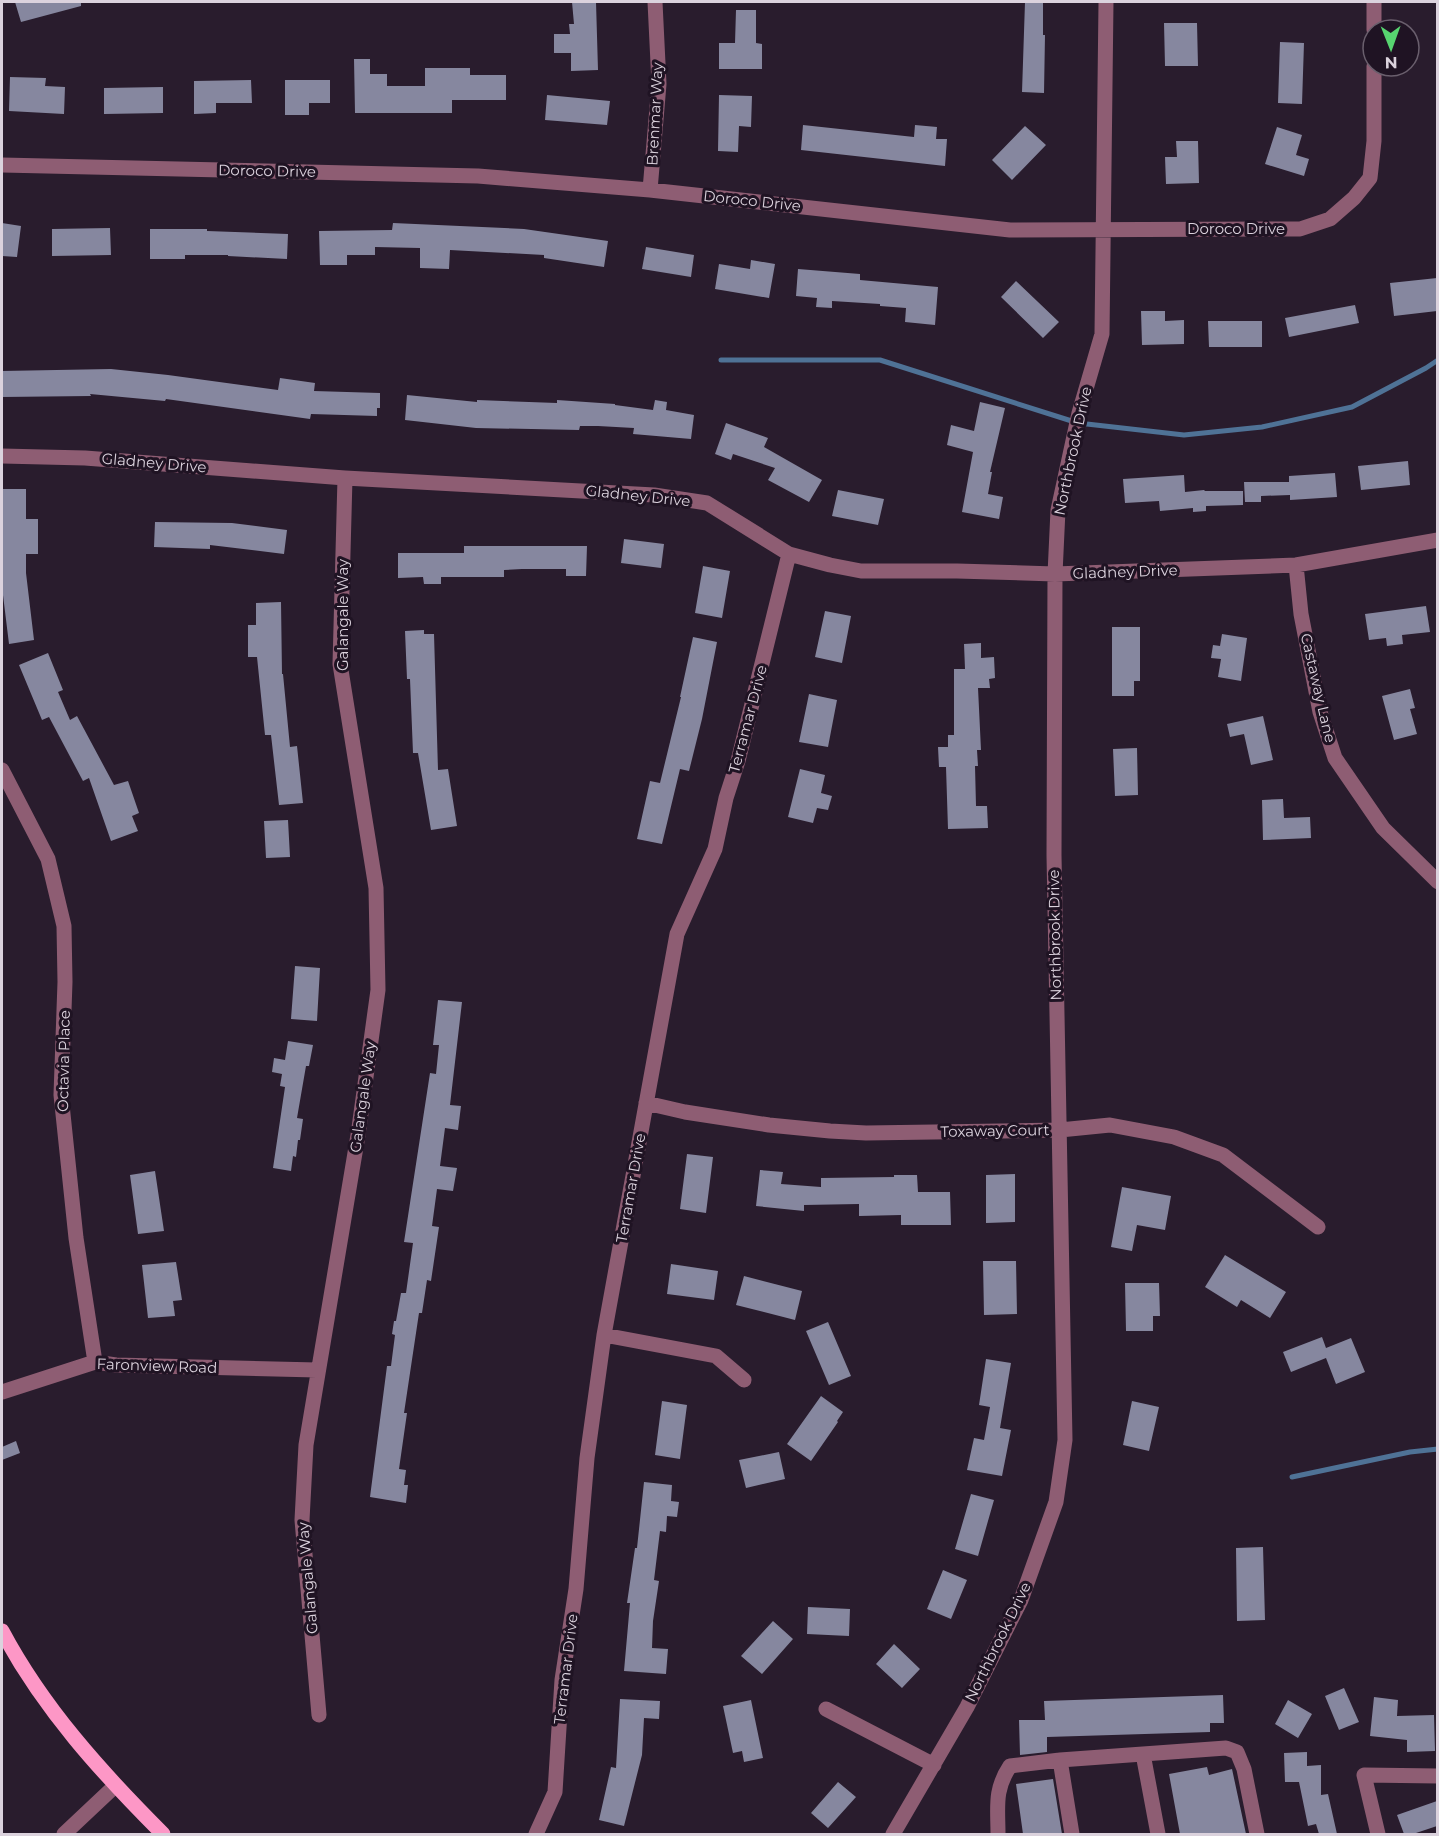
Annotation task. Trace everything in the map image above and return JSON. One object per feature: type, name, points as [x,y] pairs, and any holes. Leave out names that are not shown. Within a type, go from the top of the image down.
[{"type":"main road","points":[[2,1631],[17,1660],[60,1722],[115,1786],[163,1834]]},
{"type":"street","name":"Brenmar Way","points":[[650,190],[659,84],[655,2]]},
{"type":"street","name":"Northbrook Drive","points":[[893,1834],[967,1707],[1021,1600],[1056,1502],[1065,1440],[1054,855],[1055,574],[1058,510],[1078,413],[1102,334],[1106,2]]},
{"type":"street","points":[[1374,2],[1374,18]]},
{"type":"street","name":"Doroco Drive","points":[[2,165],[466,176],[650,190],[1010,230],[1300,229],[1330,219],[1354,198],[1370,178],[1374,141],[1374,78]]},
{"type":"street","name":"Gladney Drive","points":[[2,456],[85,458],[345,478],[654,495],[707,503],[789,554],[861,571],[1055,574],[1296,565],[1437,540]]},
{"type":"street","name":"Galangale Way","points":[[319,1715],[302,1520],[306,1445],[358,1135],[378,990],[376,888],[340,664],[345,478]]},
{"type":"street","name":"Terramar Drive","points":[[536,1834],[555,1792],[562,1680],[576,1590],[587,1458],[604,1335],[677,934],[715,849],[789,554]]},
{"type":"street","name":"Castaway Lane","points":[[1296,565],[1303,625],[1320,712],[1335,758],[1383,828],[1437,882]]},
{"type":"street","name":"Octavia Place","points":[[2,770],[48,859],[64,926],[65,982],[61,1095],[76,1238],[95,1362]]},
{"type":"street","name":"Toxaway Court","points":[[646,1103],[685,1112],[769,1125],[866,1133],[1060,1130],[1110,1125],[1174,1137],[1223,1155],[1318,1227]]},
{"type":"street","points":[[604,1335],[716,1356],[744,1380]]},
{"type":"street","name":"Faronview Road","points":[[2,1392],[95,1362],[116,1365],[317,1370]]},
{"type":"street","points":[[825,1709],[934,1765]]},
{"type":"street","points":[[998,1834],[997,1797],[1002,1779],[1010,1766],[1060,1760],[1226,1748],[1237,1752],[1244,1769],[1257,1834]]},
{"type":"street","points":[[1143,1754],[1158,1834]]},
{"type":"street","points":[[1060,1760],[1072,1834]]},
{"type":"street","points":[[1378,1834],[1364,1775],[1437,1776]]},
{"type":"street","points":[[64,1834],[115,1786]]},
{"type":"building","points":[[15,2],[81,2],[81,6],[21,22]]},
{"type":"building","points":[[572,2],[596,2],[598,70],[571,71],[571,53],[554,53],[554,34],[570,34],[569,24],[574,24]]},
{"type":"building","points":[[1025,2],[1043,2],[1044,93],[1022,92]]},
{"type":"building","points":[[736,10],[756,10],[756,43],[762,44],[762,69],[719,69],[719,43],[735,43]]},
{"type":"building","points":[[1164,23],[1197,23],[1198,66],[1165,66]]},
{"type":"building","points":[[1280,42],[1304,43],[1302,104],[1278,103]]},
{"type":"building","points":[[354,59],[370,59],[370,74],[387,74],[387,86],[425,86],[425,68],[470,68],[470,75],[506,75],[506,100],[452,100],[452,113],[355,113]]},
{"type":"building","points":[[10,77],[46,78],[45,86],[65,87],[64,114],[9,111]]},
{"type":"building","points":[[251,80],[252,103],[216,103],[216,113],[194,114],[194,81]]},
{"type":"building","points":[[285,80],[330,80],[330,103],[309,103],[309,115],[285,115]]},
{"type":"building","points":[[163,87],[163,113],[104,114],[104,88]]},
{"type":"building","points":[[547,95],[610,101],[607,125],[545,120]]},
{"type":"building","points":[[719,95],[752,96],[751,127],[739,126],[738,152],[718,151]]},
{"type":"building","points":[[803,125],[914,137],[915,125],[937,127],[936,139],[947,139],[945,166],[801,150]]},
{"type":"building","points":[[1025,126],[1046,145],[1012,180],[992,160]]},
{"type":"building","points":[[1277,127],[1302,135],[1296,155],[1309,159],[1304,176],[1265,164]]},
{"type":"building","points":[[1176,141],[1198,141],[1199,183],[1166,184],[1165,157],[1177,157]]},
{"type":"building","points":[[2,223],[21,226],[17,257],[2,256]]},
{"type":"building","points":[[393,223],[524,229],[608,241],[604,267],[544,258],[544,255],[450,250],[449,269],[420,268],[420,248],[375,247],[375,255],[347,255],[347,265],[320,265],[319,231],[392,230]]},
{"type":"building","points":[[110,228],[111,255],[52,256],[52,229]]},
{"type":"building","points":[[150,229],[207,229],[207,231],[288,234],[287,259],[185,255],[185,259],[150,259]]},
{"type":"building","points":[[646,247],[694,255],[691,277],[642,269]]},
{"type":"building","points":[[751,260],[775,264],[769,298],[715,289],[719,264],[750,269]]},
{"type":"building","points":[[798,269],[860,274],[860,280],[938,287],[935,325],[905,322],[906,308],[880,306],[880,304],[832,301],[832,308],[816,307],[817,298],[796,296]]},
{"type":"building","points":[[1437,278],[1437,311],[1394,316],[1390,283]]},
{"type":"building","points":[[1016,281],[1059,322],[1043,338],[1001,297]]},
{"type":"building","points":[[1355,305],[1359,323],[1289,337],[1285,318]]},
{"type":"building","points":[[1141,311],[1165,311],[1165,321],[1184,320],[1184,344],[1142,345]]},
{"type":"building","points":[[1208,321],[1262,321],[1262,347],[1209,347]]},
{"type":"building","points":[[111,369],[278,390],[280,378],[315,383],[314,391],[380,393],[380,408],[377,408],[377,416],[311,414],[310,419],[166,399],[165,401],[90,394],[91,396],[2,397],[2,371]]},
{"type":"building","points":[[407,395],[477,402],[477,400],[557,403],[557,400],[615,404],[653,410],[655,400],[667,402],[666,410],[694,415],[691,439],[633,434],[634,428],[598,426],[580,426],[579,430],[476,428],[405,420]]},
{"type":"building","points":[[980,402],[1005,408],[990,472],[992,472],[988,494],[1003,497],[999,519],[962,512],[973,452],[947,445],[951,425],[974,431]]},
{"type":"building","points":[[726,423],[768,438],[764,447],[822,480],[809,502],[768,480],[775,468],[733,454],[731,460],[715,454]]},
{"type":"building","points":[[1408,461],[1410,485],[1361,490],[1358,466]]},
{"type":"building","points":[[1335,473],[1337,497],[1290,500],[1290,495],[1261,496],[1261,502],[1245,502],[1244,482],[1289,482],[1289,476]]},
{"type":"building","points":[[1184,475],[1185,492],[1243,491],[1243,505],[1206,506],[1206,511],[1193,512],[1193,508],[1160,511],[1159,501],[1125,503],[1123,479]]},
{"type":"building","points":[[3,489],[26,489],[26,519],[38,519],[38,554],[26,554],[34,640],[9,644],[2,587]]},
{"type":"building","points":[[838,490],[884,499],[878,525],[832,516]]},
{"type":"building","points":[[155,522],[232,523],[287,530],[284,554],[210,545],[210,549],[154,547]]},
{"type":"building","points":[[624,539],[664,544],[661,568],[621,563]]},
{"type":"building","points":[[464,546],[587,546],[586,576],[566,576],[566,569],[522,569],[504,570],[504,577],[441,577],[441,584],[424,584],[423,577],[398,578],[398,553],[464,553]]},
{"type":"building","points":[[703,566],[730,571],[722,618],[695,613]]},
{"type":"building","points":[[281,602],[282,674],[290,747],[297,746],[303,803],[279,805],[271,735],[265,735],[257,657],[248,657],[248,625],[256,625],[256,603]]},
{"type":"building","points":[[1426,606],[1430,632],[1402,635],[1403,644],[1387,646],[1386,638],[1369,640],[1365,614]]},
{"type":"building","points":[[825,611],[851,616],[842,663],[815,657]]},
{"type":"building","points":[[1112,627],[1140,627],[1140,681],[1134,681],[1134,696],[1112,696]]},
{"type":"building","points":[[424,630],[424,634],[434,634],[438,770],[448,769],[457,826],[431,830],[418,753],[413,753],[410,679],[407,679],[405,631]]},
{"type":"building","points":[[1222,634],[1247,638],[1241,681],[1218,677],[1221,659],[1211,658],[1213,645],[1220,646]]},
{"type":"building","points":[[693,637],[717,642],[689,771],[680,769],[662,844],[637,839],[650,781],[660,783]]},
{"type":"building","points":[[981,643],[981,658],[994,657],[995,678],[989,679],[990,688],[978,688],[981,750],[977,750],[978,766],[975,766],[976,806],[987,806],[988,828],[948,829],[946,767],[939,767],[938,747],[948,747],[948,735],[954,735],[954,669],[965,669],[964,644]]},
{"type":"building","points":[[48,653],[63,690],[58,692],[70,720],[77,716],[114,785],[128,781],[139,813],[132,816],[138,831],[111,841],[89,778],[83,781],[49,717],[42,720],[19,665]]},
{"type":"building","points":[[1410,689],[1415,708],[1410,709],[1417,734],[1394,740],[1382,696]]},
{"type":"building","points":[[809,694],[837,700],[828,747],[799,742]]},
{"type":"building","points":[[1263,716],[1273,760],[1251,765],[1244,734],[1230,737],[1227,724]]},
{"type":"building","points":[[1137,748],[1138,795],[1115,796],[1113,749]]},
{"type":"building","points":[[800,769],[825,775],[821,793],[832,796],[828,810],[817,808],[813,823],[788,817]]},
{"type":"building","points":[[1283,799],[1284,818],[1310,817],[1311,838],[1263,840],[1262,800]]},
{"type":"building","points":[[288,820],[290,857],[266,858],[264,821]]},
{"type":"building","points":[[295,966],[320,968],[317,1021],[291,1019]]},
{"type":"building","points":[[438,1000],[462,1002],[450,1105],[461,1106],[458,1130],[445,1128],[440,1166],[457,1168],[453,1191],[437,1189],[432,1226],[439,1227],[431,1281],[427,1280],[422,1313],[419,1313],[404,1413],[407,1413],[399,1469],[406,1470],[404,1485],[408,1485],[406,1503],[370,1497],[387,1366],[391,1366],[395,1335],[392,1334],[394,1321],[396,1321],[401,1293],[406,1293],[413,1243],[404,1242],[430,1073],[436,1074],[439,1045],[433,1045]]},
{"type":"building","points":[[288,1041],[313,1045],[309,1066],[306,1066],[297,1118],[303,1119],[300,1140],[298,1140],[296,1157],[293,1156],[291,1171],[273,1168],[285,1087],[280,1086],[282,1074],[272,1072],[274,1058],[285,1060]]},
{"type":"building","points":[[687,1154],[713,1157],[706,1213],[680,1209]]},
{"type":"building","points":[[760,1170],[783,1172],[781,1184],[821,1187],[821,1178],[917,1175],[918,1192],[950,1192],[951,1225],[901,1225],[901,1215],[859,1216],[859,1204],[804,1205],[804,1211],[756,1206]]},
{"type":"building","points":[[155,1171],[164,1231],[138,1234],[130,1175]]},
{"type":"building","points":[[1015,1174],[1015,1222],[986,1223],[986,1175]]},
{"type":"building","points":[[1122,1187],[1171,1196],[1165,1230],[1137,1225],[1132,1251],[1111,1247]]},
{"type":"building","points":[[1225,1255],[1286,1292],[1270,1318],[1241,1300],[1237,1307],[1205,1287]]},
{"type":"building","points":[[983,1261],[1016,1261],[1017,1314],[984,1315]]},
{"type":"building","points":[[176,1262],[182,1300],[173,1301],[175,1316],[148,1318],[142,1265]]},
{"type":"building","points":[[671,1264],[718,1271],[714,1300],[667,1294]]},
{"type":"building","points":[[744,1276],[802,1291],[795,1320],[736,1305]]},
{"type":"building","points":[[1125,1283],[1159,1283],[1160,1316],[1153,1316],[1153,1331],[1126,1331]]},
{"type":"building","points":[[828,1322],[851,1376],[829,1385],[806,1331]]},
{"type":"building","points":[[1322,1337],[1326,1348],[1351,1338],[1365,1372],[1336,1384],[1326,1358],[1291,1372],[1283,1352]]},
{"type":"building","points":[[986,1359],[1011,1363],[1000,1428],[1011,1430],[1002,1476],[967,1470],[974,1438],[984,1440],[990,1407],[979,1405]]},
{"type":"building","points":[[821,1396],[843,1412],[811,1461],[787,1444]]},
{"type":"building","points":[[662,1401],[687,1405],[680,1459],[655,1455]]},
{"type":"building","points":[[1132,1401],[1159,1407],[1149,1451],[1123,1445]]},
{"type":"building","points":[[16,1441],[20,1453],[2,1460],[2,1447]]},
{"type":"building","points":[[779,1452],[785,1479],[746,1488],[739,1460]]},
{"type":"building","points":[[644,1482],[672,1485],[671,1501],[679,1502],[677,1517],[667,1516],[666,1532],[660,1531],[654,1580],[659,1581],[653,1621],[652,1648],[668,1649],[666,1674],[624,1671],[630,1603],[627,1603],[635,1548],[637,1548]]},
{"type":"building","points":[[971,1494],[994,1500],[978,1556],[955,1549]]},
{"type":"building","points":[[1263,1547],[1265,1620],[1237,1621],[1236,1548]]},
{"type":"building","points":[[943,1570],[967,1580],[951,1619],[927,1609]]},
{"type":"building","points":[[808,1607],[850,1609],[849,1636],[807,1634]]},
{"type":"building","points":[[773,1621],[793,1639],[762,1674],[741,1656]]},
{"type":"building","points":[[894,1644],[920,1669],[902,1688],[876,1664]]},
{"type":"building","points":[[1344,1688],[1359,1722],[1339,1730],[1325,1696]]},
{"type":"building","points":[[1223,1695],[1224,1723],[1210,1723],[1210,1732],[1047,1737],[1047,1752],[1020,1755],[1019,1720],[1045,1720],[1044,1701]]},
{"type":"building","points":[[1374,1697],[1398,1700],[1397,1716],[1434,1715],[1435,1751],[1407,1752],[1407,1740],[1370,1736]]},
{"type":"building","points":[[620,1699],[660,1701],[659,1719],[644,1718],[642,1755],[624,1826],[599,1820],[611,1767],[616,1768]]},
{"type":"building","points":[[751,1700],[763,1758],[744,1762],[742,1751],[733,1753],[723,1706]]},
{"type":"building","points":[[1288,1700],[1312,1714],[1298,1738],[1275,1724]]},
{"type":"building","points":[[1307,1752],[1307,1766],[1321,1765],[1321,1795],[1328,1794],[1337,1834],[1319,1834],[1316,1824],[1308,1826],[1299,1782],[1285,1782],[1284,1753]]},
{"type":"building","points":[[1207,1767],[1209,1775],[1232,1769],[1246,1834],[1180,1834],[1169,1774]]},
{"type":"building","points":[[1053,1779],[1062,1834],[1023,1834],[1016,1784]]},
{"type":"building","points":[[838,1782],[856,1797],[828,1828],[811,1813]]},
{"type":"building","points":[[1437,1801],[1437,1826],[1413,1834],[1404,1834],[1397,1815]]},
{"type":"waterway","points":[[721,360],[880,360],[1078,423],[1184,435],[1262,427],[1352,407],[1438,360]]},
{"type":"waterway","points":[[1292,1477],[1410,1452],[1438,1449]]}]
